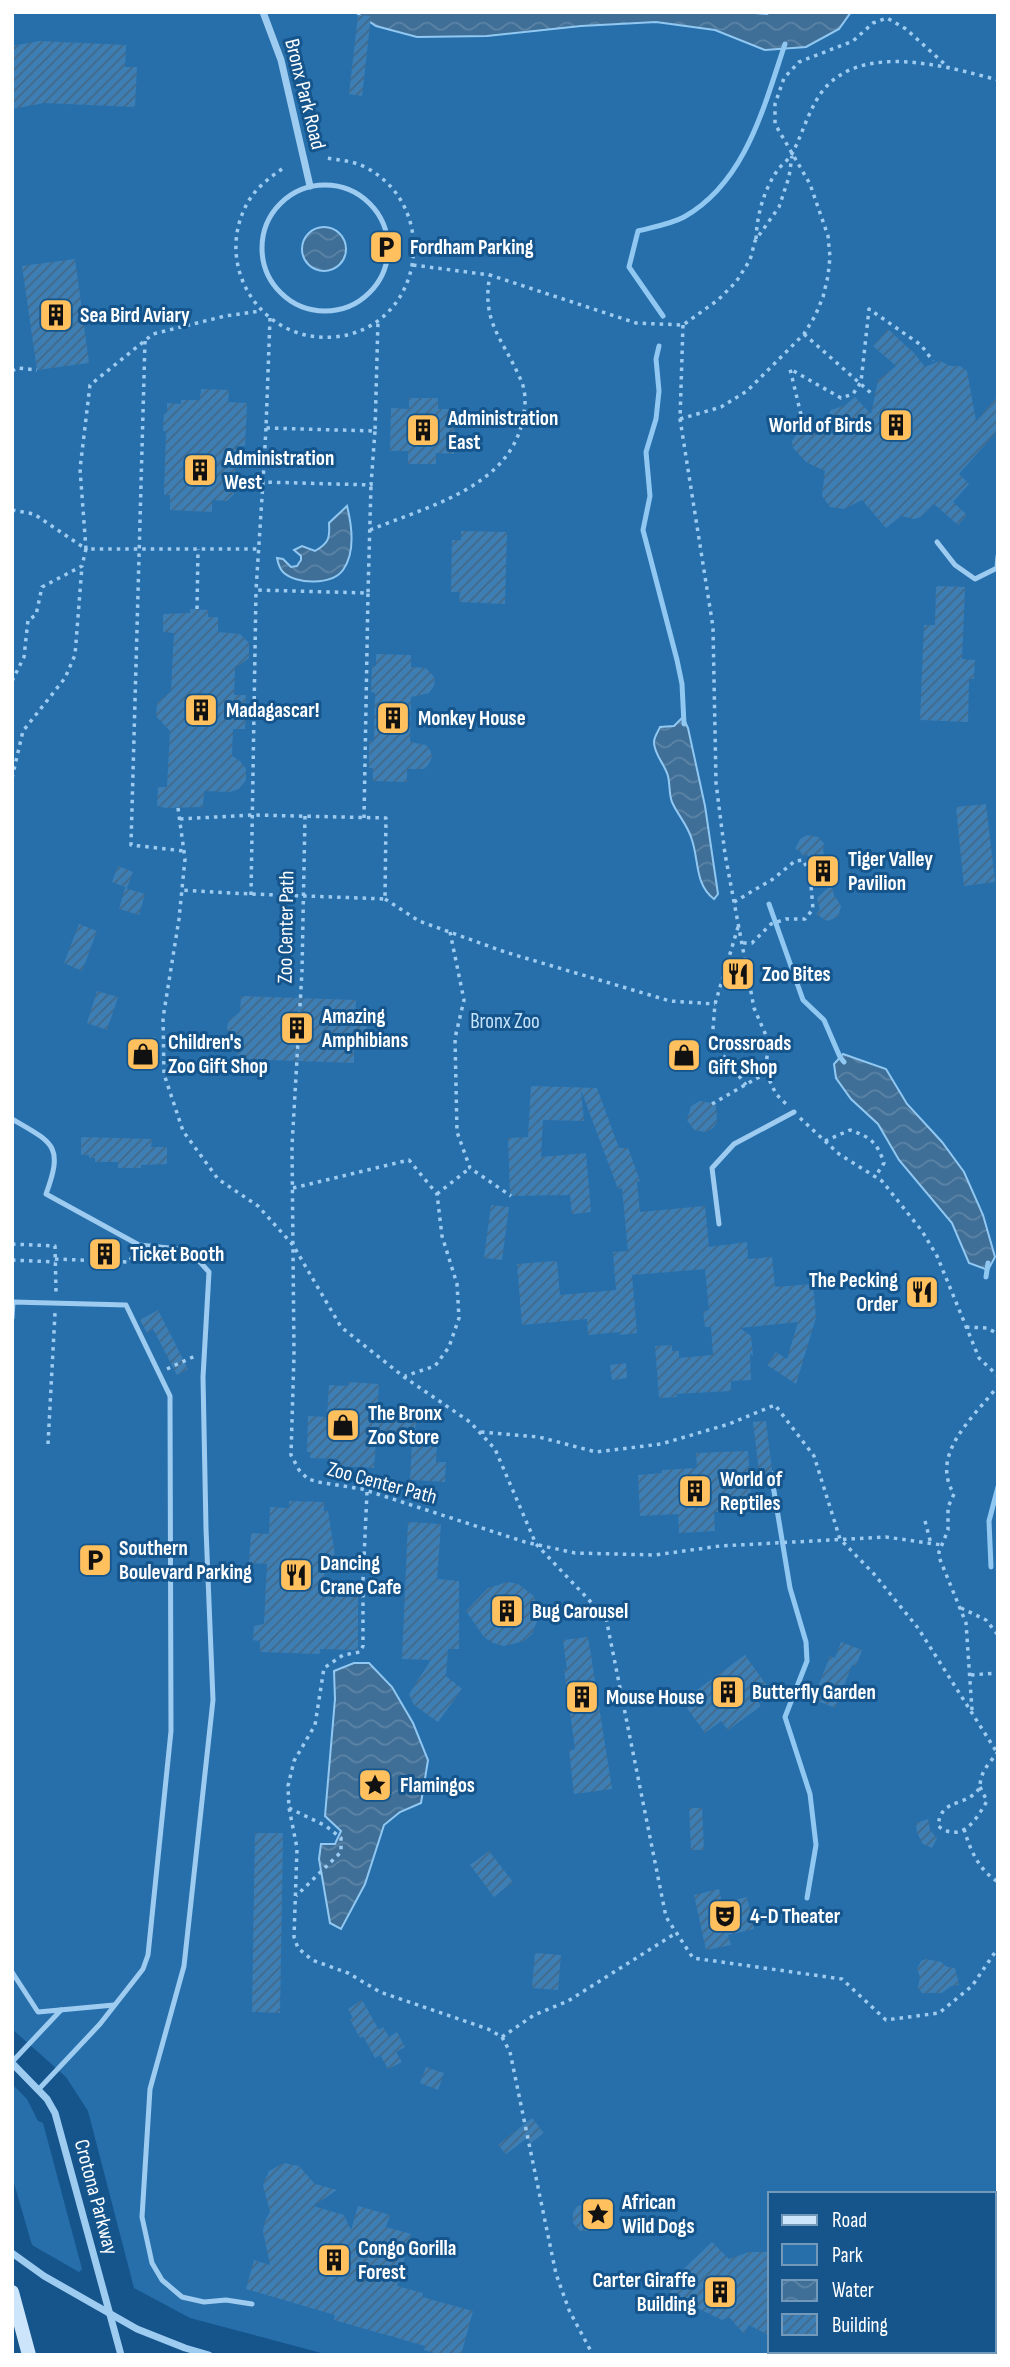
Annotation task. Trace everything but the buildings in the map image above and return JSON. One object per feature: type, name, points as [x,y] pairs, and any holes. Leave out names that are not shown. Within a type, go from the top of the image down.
[{"type":"main road","points":[[13,2298],[29,2355]]},
{"type":"street","name":"Bronx Park Road","points":[[263,12],[281,60],[310,186]]},
{"type":"street","name":"Crotona Parkway","points":[[12,2062],[55,2113],[121,2355]]},
{"type":"street","points":[[12,2253],[44,2276],[137,2329],[209,2355]]},
{"type":"lane","points":[[310,186],[340,186],[354,191],[378,212],[386,229],[389,249],[381,278],[371,292],[347,308],[313,310],[295,304],[279,293],[263,264],[263,232],[271,215],[283,200],[310,186]]},
{"type":"lane","points":[[937,542],[955,565],[975,579],[997,568],[998,556]]},
{"type":"lane","points":[[719,1224],[712,1168],[734,1144],[794,1112]]},
{"type":"lane","points":[[12,1119],[47,1139],[55,1152],[55,1170],[46,1194],[139,1245],[189,1251],[209,1272],[205,1351],[206,1530],[213,1700],[184,1966],[150,2089],[142,2217],[152,2263],[162,2280],[182,2297],[204,2302],[226,2300],[252,2304]]},
{"type":"lane","points":[[12,1318],[13,1302],[126,1305],[170,1396],[171,1731],[148,1955],[143,1969],[100,2024],[38,2090]]},
{"type":"lane","points":[[12,1972],[38,2011],[114,2005]]},
{"type":"lane","points":[[12,2062],[61,2010]]},
{"type":"path","points":[[680,419],[732,402],[747,391],[804,334],[823,297],[830,257],[828,236],[810,184],[775,124],[774,116],[784,78],[799,62],[853,41],[873,23],[887,19],[906,29],[949,68]]},
{"type":"path","points":[[755,242],[779,207],[789,177],[792,153],[806,119],[821,93],[844,71],[887,62],[936,65],[998,80]]},
{"type":"path","points":[[413,265],[490,275],[636,323],[682,325],[718,300],[736,282],[750,260],[765,194],[778,170],[792,153]]},
{"type":"path","points":[[282,169],[265,181],[248,201],[238,225],[235,246],[238,271],[246,291],[261,311],[283,327],[308,336],[333,337],[356,332],[378,320],[404,291],[413,265],[415,249],[411,221],[400,198],[384,180],[366,167],[326,158]]},
{"type":"path","points":[[370,530],[449,498],[483,480],[511,453],[524,415],[525,392],[518,372],[497,337],[491,321],[488,288],[490,275]]},
{"type":"path","points":[[805,431],[790,369],[841,398],[853,394],[861,382],[869,309],[921,345],[933,361]]},
{"type":"path","points":[[12,778],[23,732],[65,678],[75,655],[82,566],[86,549],[80,469],[90,385],[153,334],[225,316],[261,311]]},
{"type":"path","points":[[251,895],[257,549],[263,482],[270,317]]},
{"type":"path","points":[[364,818],[371,485],[378,320]]},
{"type":"path","points":[[682,325],[680,419],[713,627],[716,783],[754,1008],[768,1040],[766,1073],[776,1094],[825,1141],[839,1154],[882,1181],[937,1256],[979,1358],[998,1376]]},
{"type":"path","points":[[804,334],[872,394]]},
{"type":"path","points":[[145,341],[131,845],[184,851]]},
{"type":"path","points":[[12,372],[17,368],[37,370]]},
{"type":"path","points":[[266,428],[375,431]]},
{"type":"path","points":[[263,482],[371,485]]},
{"type":"path","points":[[12,510],[34,513],[86,549],[257,549]]},
{"type":"path","points":[[197,609],[198,549]]},
{"type":"path","points":[[12,681],[24,657],[28,620],[36,615],[42,587],[82,566]]},
{"type":"path","points":[[256,590],[368,593]]},
{"type":"path","points":[[178,808],[184,851],[182,890],[163,1018],[164,1074],[183,1131],[218,1179],[258,1206],[293,1245],[341,1327],[404,1377],[470,1422],[495,1450],[536,1544],[606,1618],[666,1917],[693,1958],[842,1979],[886,2020],[939,2013],[972,1986],[998,1948]]},
{"type":"path","points":[[180,819],[252,815],[386,818],[385,900]]},
{"type":"path","name":"Zoo Center Path","points":[[304,816],[302,971],[292,1146],[294,1355],[291,1455],[303,1475],[318,1482],[367,1491],[536,1544],[575,1553],[655,1555],[720,1546],[886,1536],[942,1545]]},
{"type":"path","points":[[734,902],[773,879],[795,861],[803,860],[810,873],[813,909],[806,919],[778,921],[771,924],[752,943],[742,943]]},
{"type":"path","points":[[182,890],[385,900],[419,921],[505,951],[670,1001],[715,1004]]},
{"type":"path","points":[[738,925],[715,1004],[712,1041],[746,1085]]},
{"type":"path","points":[[450,932],[464,1000],[455,1038],[457,1132],[470,1168],[511,1196]]},
{"type":"path","points":[[712,1104],[766,1073]]},
{"type":"path","points":[[825,1141],[850,1130],[869,1136],[884,1163],[875,1177]]},
{"type":"path","points":[[293,1188],[409,1160],[437,1194],[442,1236],[457,1284],[459,1318],[449,1347],[435,1366],[404,1377]]},
{"type":"path","points":[[437,1194],[470,1168]]},
{"type":"path","points":[[12,1244],[55,1246],[56,1303],[48,1444]]},
{"type":"path","points":[[12,1260],[129,1262],[139,1245]]},
{"type":"path","points":[[966,1327],[987,1328],[998,1334]]},
{"type":"path","points":[[159,1373],[205,1351]]},
{"type":"path","points":[[972,1712],[968,1633],[961,1608],[939,1558],[948,1530],[948,1507],[954,1494],[945,1472],[948,1452],[998,1387]]},
{"type":"path","points":[[479,1432],[539,1437],[596,1452],[662,1444],[729,1424],[775,1405],[814,1456],[840,1539],[874,1574],[918,1628],[997,1753],[982,1775],[980,1787],[973,1796],[945,1808],[939,1816],[938,1826],[947,1833],[959,1832],[975,1821],[987,1801],[980,1787]]},
{"type":"path","points":[[367,1491],[363,1646],[360,1652],[343,1655],[324,1668],[315,1725],[297,1755],[290,1774],[289,1808],[298,1848],[294,1937],[298,1948],[306,1956],[348,1973],[380,1992],[488,2029],[502,2038],[510,2052],[556,2274],[569,2311],[593,2355]]},
{"type":"path","points":[[925,1521],[931,1544]]},
{"type":"path","points":[[961,1608],[986,1620],[998,1635]]},
{"type":"path","points":[[971,1675],[998,1673]]},
{"type":"path","points":[[289,1808],[338,1833],[341,1838],[341,1852],[295,1896]]},
{"type":"path","points":[[964,1829],[969,1849],[988,1876],[998,1882]]},
{"type":"path","points":[[502,2038],[534,2015],[568,2001],[676,1933]]},
{"type":"green space","name":"Bronx Zoo","points":[[12,12],[998,12],[998,2355],[329,2355],[190,2318],[134,2288],[88,2111],[66,2077],[12,2029]]},
{"type":"green space","points":[[12,2084],[27,2099],[38,2121],[43,2123],[82,2269],[79,2272],[32,2245],[12,2176]]},
{"type":"water","points":[[355,12],[851,12],[839,29],[806,47],[765,50],[715,30],[656,22],[581,26],[487,36],[417,37],[376,26]]},
{"type":"water","points":[[324,227],[333,228],[340,233],[345,240],[345,258],[340,265],[333,270],[324,271],[315,270],[308,265],[303,258],[302,249],[303,240],[308,233],[315,228]]},
{"type":"water","points":[[347,506],[351,547],[343,570],[331,578],[314,582],[296,579],[283,572],[277,558],[283,559],[291,567],[297,566],[301,556],[294,550],[302,546],[315,551],[326,543],[329,523]]},
{"type":"water","points":[[683,717],[688,728],[705,806],[718,894],[714,899],[701,880],[690,835],[672,802],[668,776],[654,747],[660,727],[674,726]]},
{"type":"water","points":[[843,1054],[886,1069],[907,1104],[942,1142],[964,1172],[983,1215],[995,1257],[988,1270],[969,1263],[952,1223],[899,1160],[878,1124],[851,1099],[836,1078],[834,1064]]},
{"type":"water","name":"Flamingos","points":[[354,1663],[369,1663],[392,1687],[413,1723],[428,1760],[421,1803],[400,1812],[384,1825],[365,1884],[341,1929],[330,1923],[319,1859],[321,1844],[335,1844],[341,1831],[325,1816],[335,1699],[334,1671]]},
{"type":"waterway","points":[[663,316],[629,267],[638,231],[684,217],[705,202],[723,184],[750,141],[785,44]]},
{"type":"waterway","points":[[659,346],[656,359],[659,391],[656,419],[646,452],[650,496],[643,530],[677,660],[682,684],[684,724]]},
{"type":"waterway","points":[[769,904],[803,1000],[824,1020],[844,1062]]},
{"type":"waterway","points":[[986,1277],[988,1263]]},
{"type":"waterway","points":[[771,1473],[790,1588],[806,1642],[807,1661],[785,1717],[810,1794],[816,1845],[807,1898]]},
{"type":"waterway","points":[[991,1567],[989,1521],[998,1487]]},
{"type":"place","name":"Fordham Parking","points":[[386,247]]},
{"type":"place","name":"Sea Bird Aviary","points":[[56,315]]},
{"type":"place","name":"World of Birds","points":[[896,425]]},
{"type":"place","name":"Administration East","points":[[423,430]]},
{"type":"place","name":"Administration West","points":[[200,470]]},
{"type":"place","name":"Madagascar!","points":[[201,710]]},
{"type":"place","name":"Monkey House","points":[[393,718]]},
{"type":"place","name":"Tiger Valley Pavilion","points":[[823,871]]},
{"type":"place","name":"Zoo Bites","points":[[738,974]]},
{"type":"place","name":"Amazing Amphibians","points":[[297,1028]]},
{"type":"place","name":"Children's Zoo Gift Shop","points":[[143,1054]]},
{"type":"place","name":"Crossroads Gift Shop","points":[[684,1055]]},
{"type":"place","name":"Ticket Booth","points":[[105,1254]]},
{"type":"place","name":"The Pecking Order","points":[[922,1292]]},
{"type":"place","name":"The Bronx Zoo Store","points":[[343,1425]]},
{"type":"place","name":"World of Reptiles","points":[[695,1491]]},
{"type":"place","name":"Southern Boulevard Parking","points":[[95,1560]]},
{"type":"place","name":"Dancing Crane Cafe","points":[[296,1575]]},
{"type":"place","name":"Bug Carousel","points":[[507,1611]]},
{"type":"place","name":"Butterfly Garden","points":[[728,1692]]},
{"type":"place","name":"Mouse House","points":[[582,1697]]},
{"type":"place","name":"Flamingos","points":[[375,1785]]},
{"type":"place","name":"4-D Theater","points":[[725,1916]]},
{"type":"place","name":"African Wild Dogs","points":[[598,2214]]},
{"type":"place","name":"Congo Gorilla Forest","points":[[334,2260]]},
{"type":"place","name":"Carter Giraffe Building","points":[[720,2292]]}]
